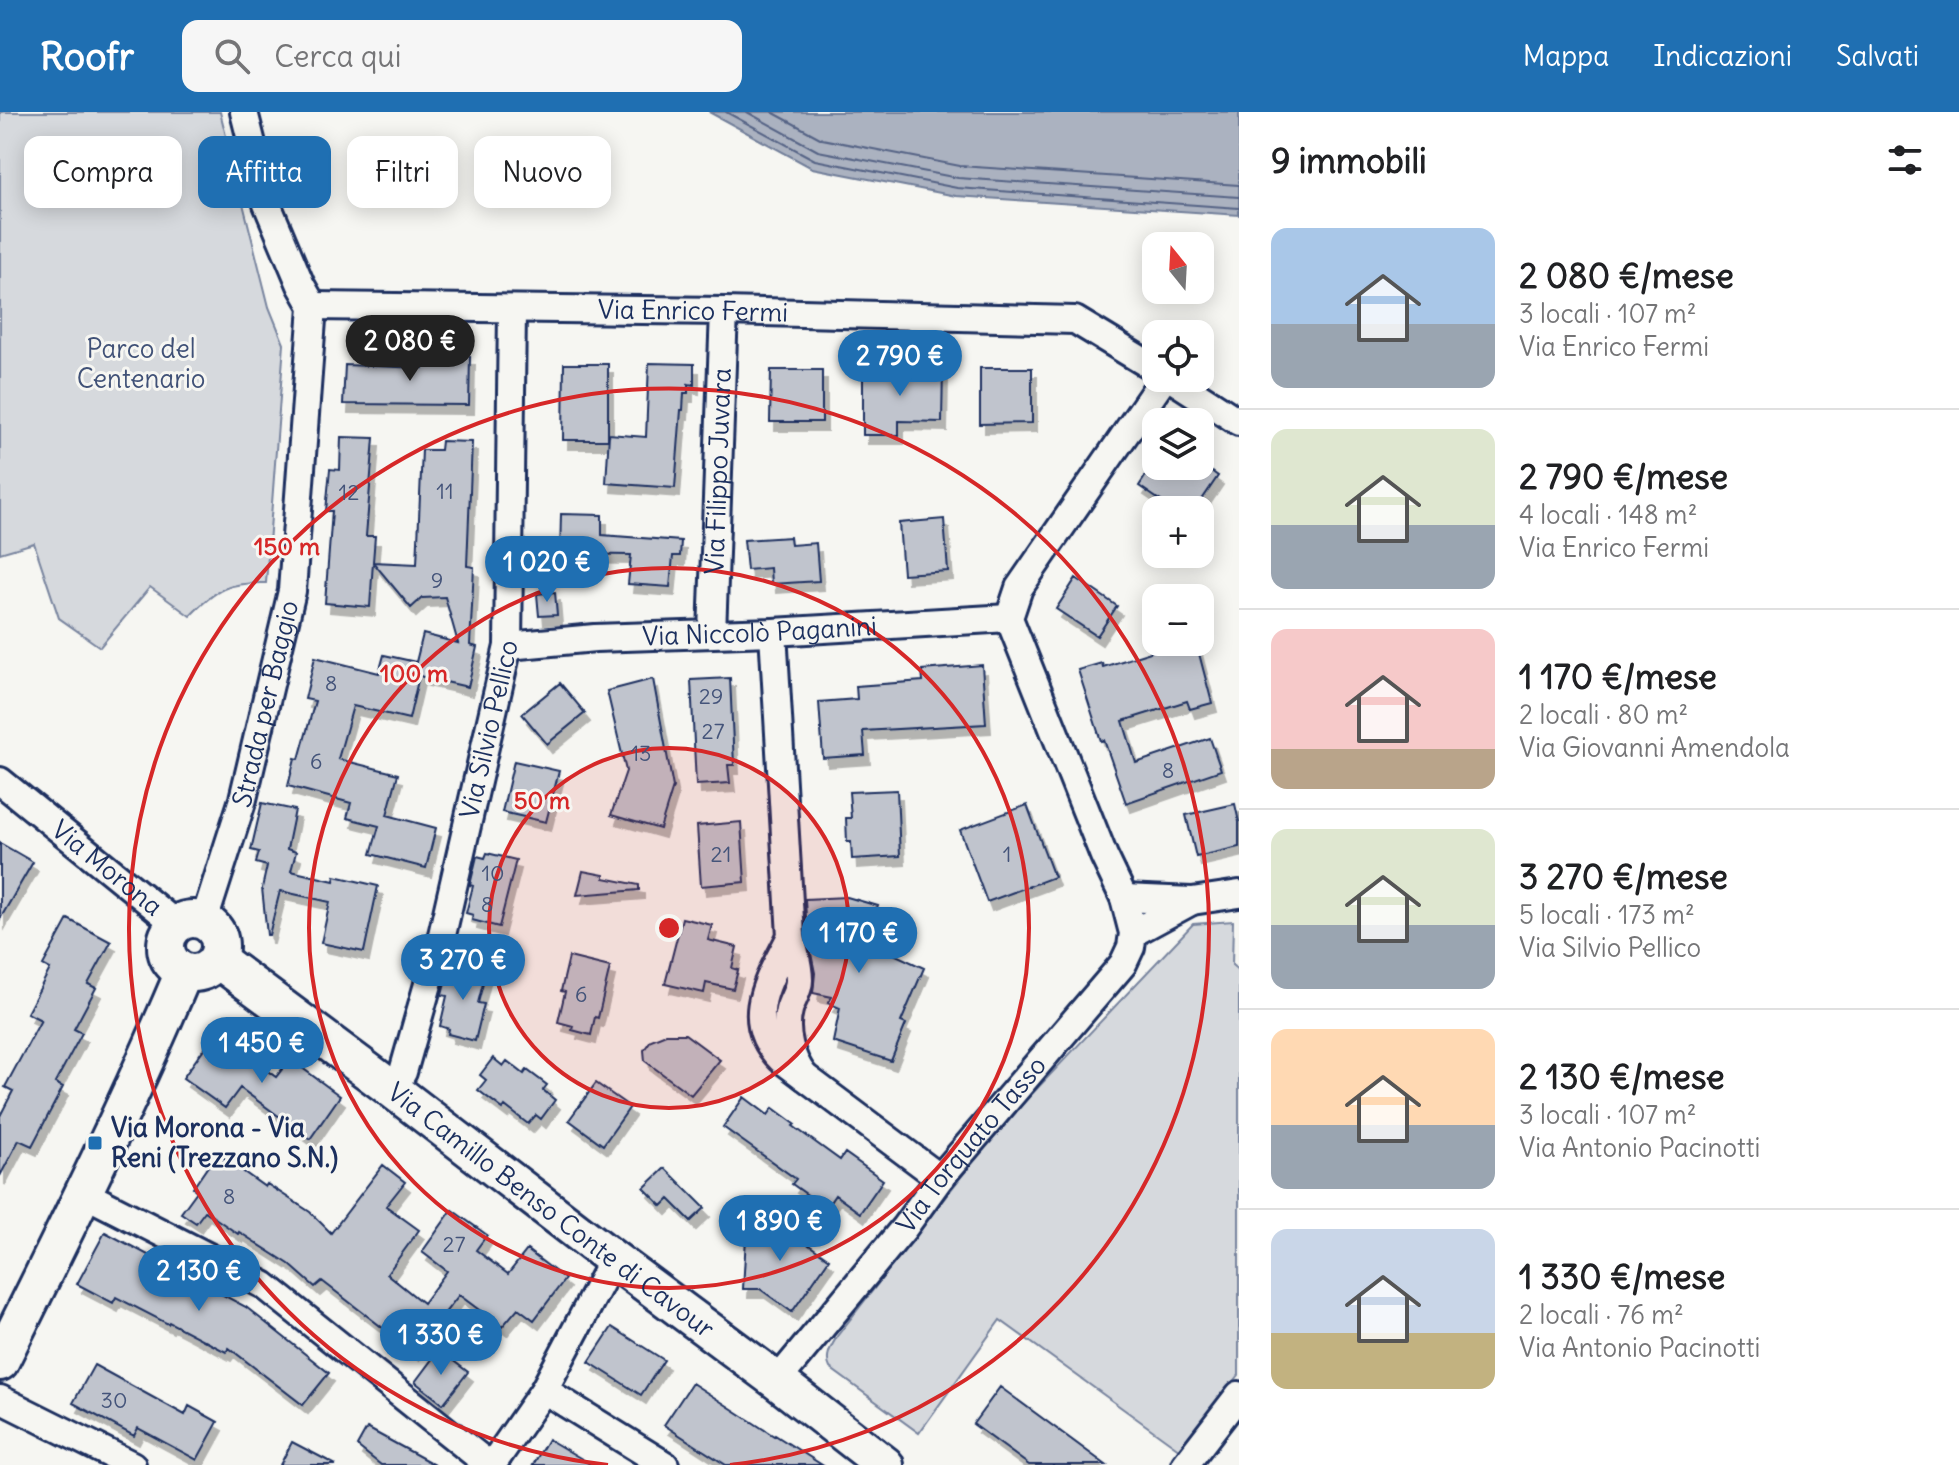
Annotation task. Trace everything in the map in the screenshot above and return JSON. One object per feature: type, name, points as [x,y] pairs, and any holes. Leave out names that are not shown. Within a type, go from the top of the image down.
[{"type":"main road","points":[[190,922],[210,925],[219,937],[217,959],[203,972],[184,972],[172,964],[165,950],[167,935],[190,922]]},
{"type":"main road","name":"Via Camillo Benso Conte di Cavour","points":[[217,959],[885,1465]]},
{"type":"main road","points":[[0,1362],[83,1193],[184,972]]},
{"type":"street","points":[[244,112],[267,204],[313,306]]},
{"type":"street","name":"Via Enrico Fermi","points":[[313,306],[724,311],[1075,320],[1142,361]]},
{"type":"street","name":"Strada per Baggio","points":[[190,922],[243,799],[292,591],[313,306]]},
{"type":"street","name":"Via Silvio Pellico","points":[[393,1090],[403,1072],[442,935],[508,646],[512,310]]},
{"type":"street","name":"Via Filippo Juvara","points":[[712,633],[724,311]]},
{"type":"street","points":[[1154,392],[1019,588],[1009,618],[1104,856],[1124,898],[1133,933],[1192,901]]},
{"type":"street","points":[[1193,392],[1239,422]]},
{"type":"street","name":"Via Niccolò Paganini","points":[[508,646],[595,638],[773,632],[1009,618]]},
{"type":"street","points":[[773,632],[791,936],[766,986],[760,1012],[766,1036],[775,1053],[940,1178]]},
{"type":"street","name":"Via Morona","points":[[0,781],[190,922]]},
{"type":"street","points":[[1124,898],[1192,901],[1239,894]]},
{"type":"street","name":"Via Torquato Tasso","points":[[777,1381],[904,1228],[940,1178],[1123,964],[1133,933]]},
{"type":"street","points":[[83,1193],[264,1285],[490,1465],[544,1390],[613,1259]]},
{"type":"street","points":[[544,1390],[665,1465]]},
{"type":"street","points":[[1185,1465],[1239,1395]]},
{"type":"street","points":[[0,1399],[132,1465]]},
{"type":"green space","name":"Parco del Centenario","points":[[0,112],[220,112],[226,136],[198,136],[198,208],[244,208],[269,307],[284,344],[266,583],[242,584],[224,589],[215,593],[190,616],[150,587],[100,647],[59,618],[34,543],[0,553]]},
{"type":"green space","points":[[1233,921],[1232,965],[1239,971],[1239,1375],[1180,1450],[1000,1320],[919,1433],[830,1368],[828,1355],[838,1335],[996,1132],[1193,924]]},
{"type":"water","points":[[709,112],[1239,112],[1239,215],[956,196],[812,168]]},
{"type":"building","points":[[423,355],[470,356],[469,405],[343,404],[345,365],[423,368]]},
{"type":"building","points":[[649,363],[694,364],[694,385],[688,384],[681,410],[675,488],[606,483],[609,434],[646,437]]},
{"type":"building","points":[[564,364],[608,364],[608,440],[563,440]]},
{"type":"building","points":[[863,367],[943,368],[942,422],[899,421],[899,435],[863,435]]},
{"type":"building","points":[[980,368],[1032,368],[1032,423],[980,424]]},
{"type":"building","points":[[771,370],[822,370],[822,422],[770,422]]},
{"type":"building","points":[[341,437],[374,438],[366,536],[375,536],[370,607],[325,603],[332,511],[326,511],[330,469],[340,470]]},
{"type":"building","points":[[441,441],[472,442],[467,566],[474,567],[470,645],[477,647],[468,687],[419,676],[409,719],[353,706],[338,759],[398,774],[387,815],[436,828],[426,868],[371,854],[379,826],[347,818],[351,803],[288,786],[315,701],[305,699],[315,657],[379,673],[384,655],[416,662],[423,634],[458,643],[445,597],[422,598],[411,608],[373,562],[417,564],[422,450],[440,450]]},
{"type":"building","points":[[1214,473],[1218,476],[1204,496],[1154,496],[1139,486],[1143,480],[1214,480]]},
{"type":"building","points":[[561,514],[602,515],[602,535],[681,541],[680,556],[673,556],[670,587],[628,584],[631,555],[560,554]]},
{"type":"building","points":[[944,519],[948,571],[903,574],[899,523]]},
{"type":"building","points":[[790,537],[791,545],[816,543],[819,581],[771,584],[770,568],[747,570],[744,540]]},
{"type":"building","points":[[1076,578],[1117,606],[1097,636],[1056,609]]},
{"type":"building","points":[[555,592],[557,615],[539,616],[537,594]]},
{"type":"building","points":[[1142,655],[1200,656],[1212,703],[1190,709],[1187,701],[1123,721],[1136,763],[1210,738],[1221,770],[1126,803],[1104,740],[1101,741],[1078,670],[1102,663],[1103,667]]},
{"type":"building","points":[[982,665],[986,724],[863,731],[865,755],[823,758],[819,702],[857,699],[856,686],[923,681],[922,670]]},
{"type":"building","points":[[730,678],[734,765],[728,765],[730,783],[696,785],[691,680]]},
{"type":"building","points":[[653,679],[673,787],[660,829],[611,815],[626,771],[607,691]]},
{"type":"building","points":[[560,683],[585,713],[547,744],[522,714]]},
{"type":"building","points":[[514,761],[559,771],[546,822],[502,812]]},
{"type":"building","points":[[897,790],[900,856],[852,859],[851,842],[847,842],[846,818],[851,818],[849,792]]},
{"type":"building","points":[[262,803],[295,810],[287,849],[296,852],[291,871],[334,881],[335,876],[378,886],[364,952],[321,943],[330,902],[280,891],[267,935],[262,888],[267,866],[256,863],[259,852],[251,850]]},
{"type":"building","points":[[1235,804],[1239,847],[1196,857],[1186,815]]},
{"type":"building","points":[[1027,805],[1054,877],[987,902],[960,830]]},
{"type":"building","points":[[741,822],[745,882],[701,886],[697,826]]},
{"type":"building","points":[[0,843],[33,862],[0,919]]},
{"type":"building","points":[[487,853],[516,860],[499,927],[472,920],[473,915],[466,913],[477,856],[485,858]]},
{"type":"building","points":[[583,871],[639,885],[639,890],[577,895]]},
{"type":"building","points":[[847,897],[878,906],[874,917],[879,918],[872,944],[924,968],[901,1022],[906,1024],[891,1061],[833,1042],[840,1008],[828,1003],[832,997],[813,993],[815,973],[807,934],[805,899]]},
{"type":"building","points":[[682,918],[712,925],[708,940],[737,947],[732,968],[738,970],[733,989],[706,983],[704,993],[665,984]]},
{"type":"building","points":[[68,919],[111,942],[88,984],[96,988],[74,1029],[82,1033],[55,1083],[63,1087],[32,1146],[19,1140],[0,1176],[0,1116],[13,1091],[5,1087],[41,1020],[27,1013],[50,969],[43,965]]},
{"type":"building","points":[[569,957],[610,967],[591,1035],[558,1022]]},
{"type":"building","points":[[450,964],[486,972],[478,1003],[484,1004],[475,1041],[448,1034],[449,1029],[440,1026],[447,996],[442,995]]},
{"type":"building","points":[[215,1033],[276,1077],[290,1059],[340,1096],[310,1139],[240,1088],[225,1108],[183,1078]]},
{"type":"building","points":[[666,1034],[685,1034],[720,1060],[691,1095],[645,1061],[644,1050],[651,1040]]},
{"type":"building","points":[[493,1058],[503,1066],[507,1061],[524,1074],[527,1070],[547,1085],[543,1090],[555,1100],[541,1119],[536,1115],[528,1124],[478,1090],[486,1080],[480,1075]]},
{"type":"building","points":[[596,1083],[630,1107],[603,1145],[569,1120]]},
{"type":"building","points":[[744,1097],[768,1115],[773,1108],[840,1160],[845,1153],[883,1180],[860,1213],[835,1195],[826,1208],[792,1184],[796,1179],[723,1127]]},
{"type":"building","points":[[217,1153],[265,1187],[267,1184],[310,1212],[331,1233],[383,1165],[405,1182],[386,1206],[419,1230],[387,1274],[423,1303],[447,1271],[422,1252],[452,1210],[487,1235],[476,1250],[508,1274],[527,1250],[565,1279],[534,1320],[518,1308],[502,1327],[459,1295],[414,1352],[322,1281],[315,1287],[289,1264],[205,1211],[196,1223],[181,1213],[197,1191],[193,1188]]},
{"type":"building","points":[[665,1168],[705,1208],[691,1221],[669,1199],[662,1206],[644,1188]]},
{"type":"building","points":[[747,1220],[777,1223],[829,1259],[792,1312],[760,1289],[743,1289]]},
{"type":"building","points":[[105,1232],[161,1262],[166,1254],[197,1271],[193,1279],[246,1307],[329,1373],[303,1405],[229,1348],[226,1352],[116,1297],[113,1303],[77,1284]]},
{"type":"building","points":[[612,1327],[664,1360],[641,1395],[589,1362]]},
{"type":"building","points":[[439,1350],[468,1372],[443,1404],[415,1382]]},
{"type":"building","points":[[94,1365],[185,1415],[189,1406],[218,1422],[197,1460],[138,1428],[134,1436],[73,1403]]},
{"type":"building","points":[[692,1383],[822,1465],[726,1465],[664,1425]]},
{"type":"building","points":[[1000,1387],[1106,1465],[1029,1465],[973,1424]]},
{"type":"building","points":[[367,1428],[435,1465],[381,1465],[357,1446]]},
{"type":"building","points":[[548,1439],[592,1465],[533,1465]]},
{"type":"building","points":[[292,1442],[336,1465],[280,1465]]},
{"type":"place","name":"Via Morona - Via Reni (Trezzano S.N.)","points":[[95,1143]]}]
